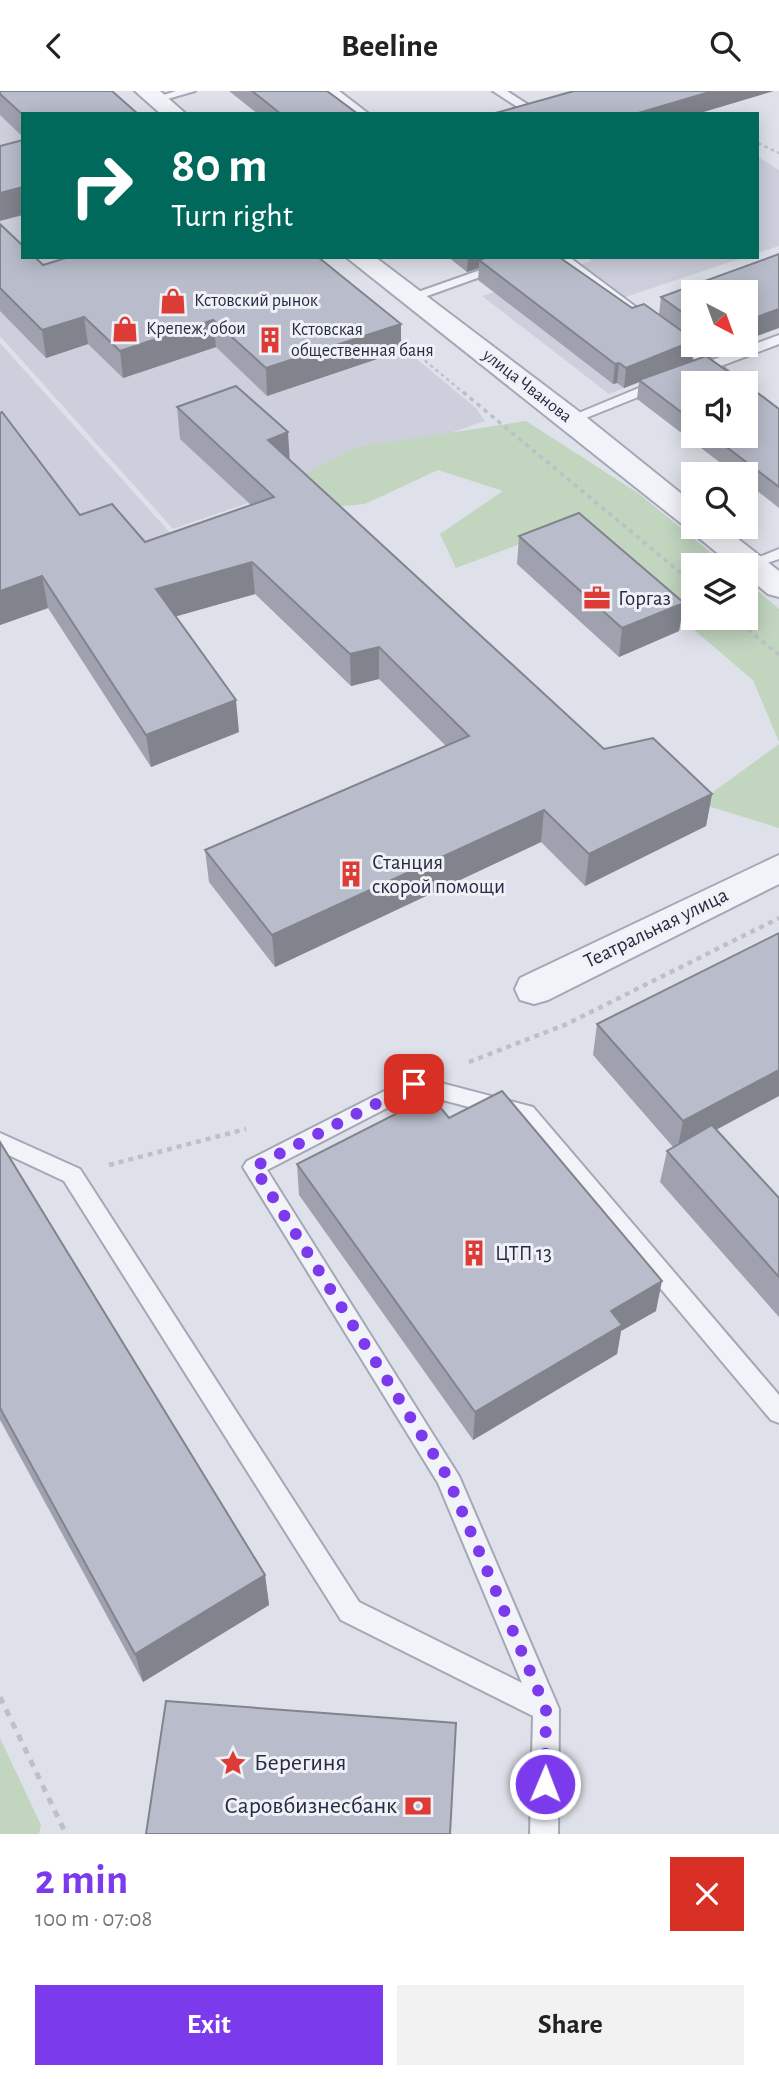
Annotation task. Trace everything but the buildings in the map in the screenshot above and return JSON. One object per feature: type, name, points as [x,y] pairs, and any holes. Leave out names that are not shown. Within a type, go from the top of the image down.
[{"type":"street","points":[[151,95],[172,112]]},
{"type":"street","name":"улица Чванова","points":[[362,259],[571,419],[681,508]]},
{"type":"street","points":[[727,539],[765,559],[779,587]]},
{"type":"street","name":"Театральная улица","points":[[534,989],[779,868]]},
{"type":"lane","points":[[151,95],[189,91]]},
{"type":"lane","points":[[332,91],[359,112]]},
{"type":"lane","points":[[499,91],[532,112]]},
{"type":"lane","points":[[537,112],[547,109]]},
{"type":"lane","points":[[411,297],[524,259]]},
{"type":"lane","points":[[563,259],[719,371]]},
{"type":"lane","points":[[571,419],[605,403],[779,339]]},
{"type":"lane","points":[[544,1834],[546,1709],[447,1476],[254,1167],[414,1084],[526,1113],[779,1412]]},
{"type":"lane","points":[[0,1142],[72,1175],[350,1611],[546,1709]]},
{"type":"path","points":[[759,143],[779,153]]},
{"type":"path","points":[[396,337],[681,573]]},
{"type":"path","points":[[749,630],[779,655]]},
{"type":"path","points":[[0,1697],[66,1834]]},
{"type":"shaded area","name":"Кстовский рынок","points":[[0,91],[21,112],[21,259],[295,259],[476,408],[485,421],[173,529],[0,336]]},
{"type":"shaded area","points":[[759,158],[779,170],[779,246],[759,253]]},
{"type":"shaded area","points":[[590,259],[739,259],[608,303],[691,363],[609,394],[482,296],[592,261]]},
{"type":"shaded area","points":[[0,343],[190,555],[0,625]]},
{"type":"green space","points":[[526,421],[638,493],[681,528],[681,539],[694,539],[711,553],[681,553],[681,619],[570,525],[456,568],[440,534],[503,491],[438,470],[365,504],[281,512],[280,486],[358,447]]},
{"type":"green space","points":[[758,591],[779,609],[779,742],[753,680],[694,630],[758,630]]},
{"type":"green space","points":[[779,744],[779,828],[698,803]]},
{"type":"green space","points":[[0,1738],[41,1825],[39,1834],[0,1834]]},
{"type":"place","name":"Кстовский рынок","points":[[173,301]]},
{"type":"place","name":"Крепеж, обои","points":[[125,329]]},
{"type":"place","name":"Кстовская общественная баня","points":[[270,340]]},
{"type":"place","name":"Горгаз","points":[[597,598]]},
{"type":"place","name":"Станция скорой помощи","points":[[351,874]]},
{"type":"place","name":"ЦТП 13","points":[[474,1253]]},
{"type":"place","name":"Берегиня","points":[[233,1763]]},
{"type":"place","name":"Саровбизнесбанк","points":[[418,1806]]},
{"type":"route","points":[[414,1084],[254,1167],[447,1476],[546,1709],[545,1784]]}]
